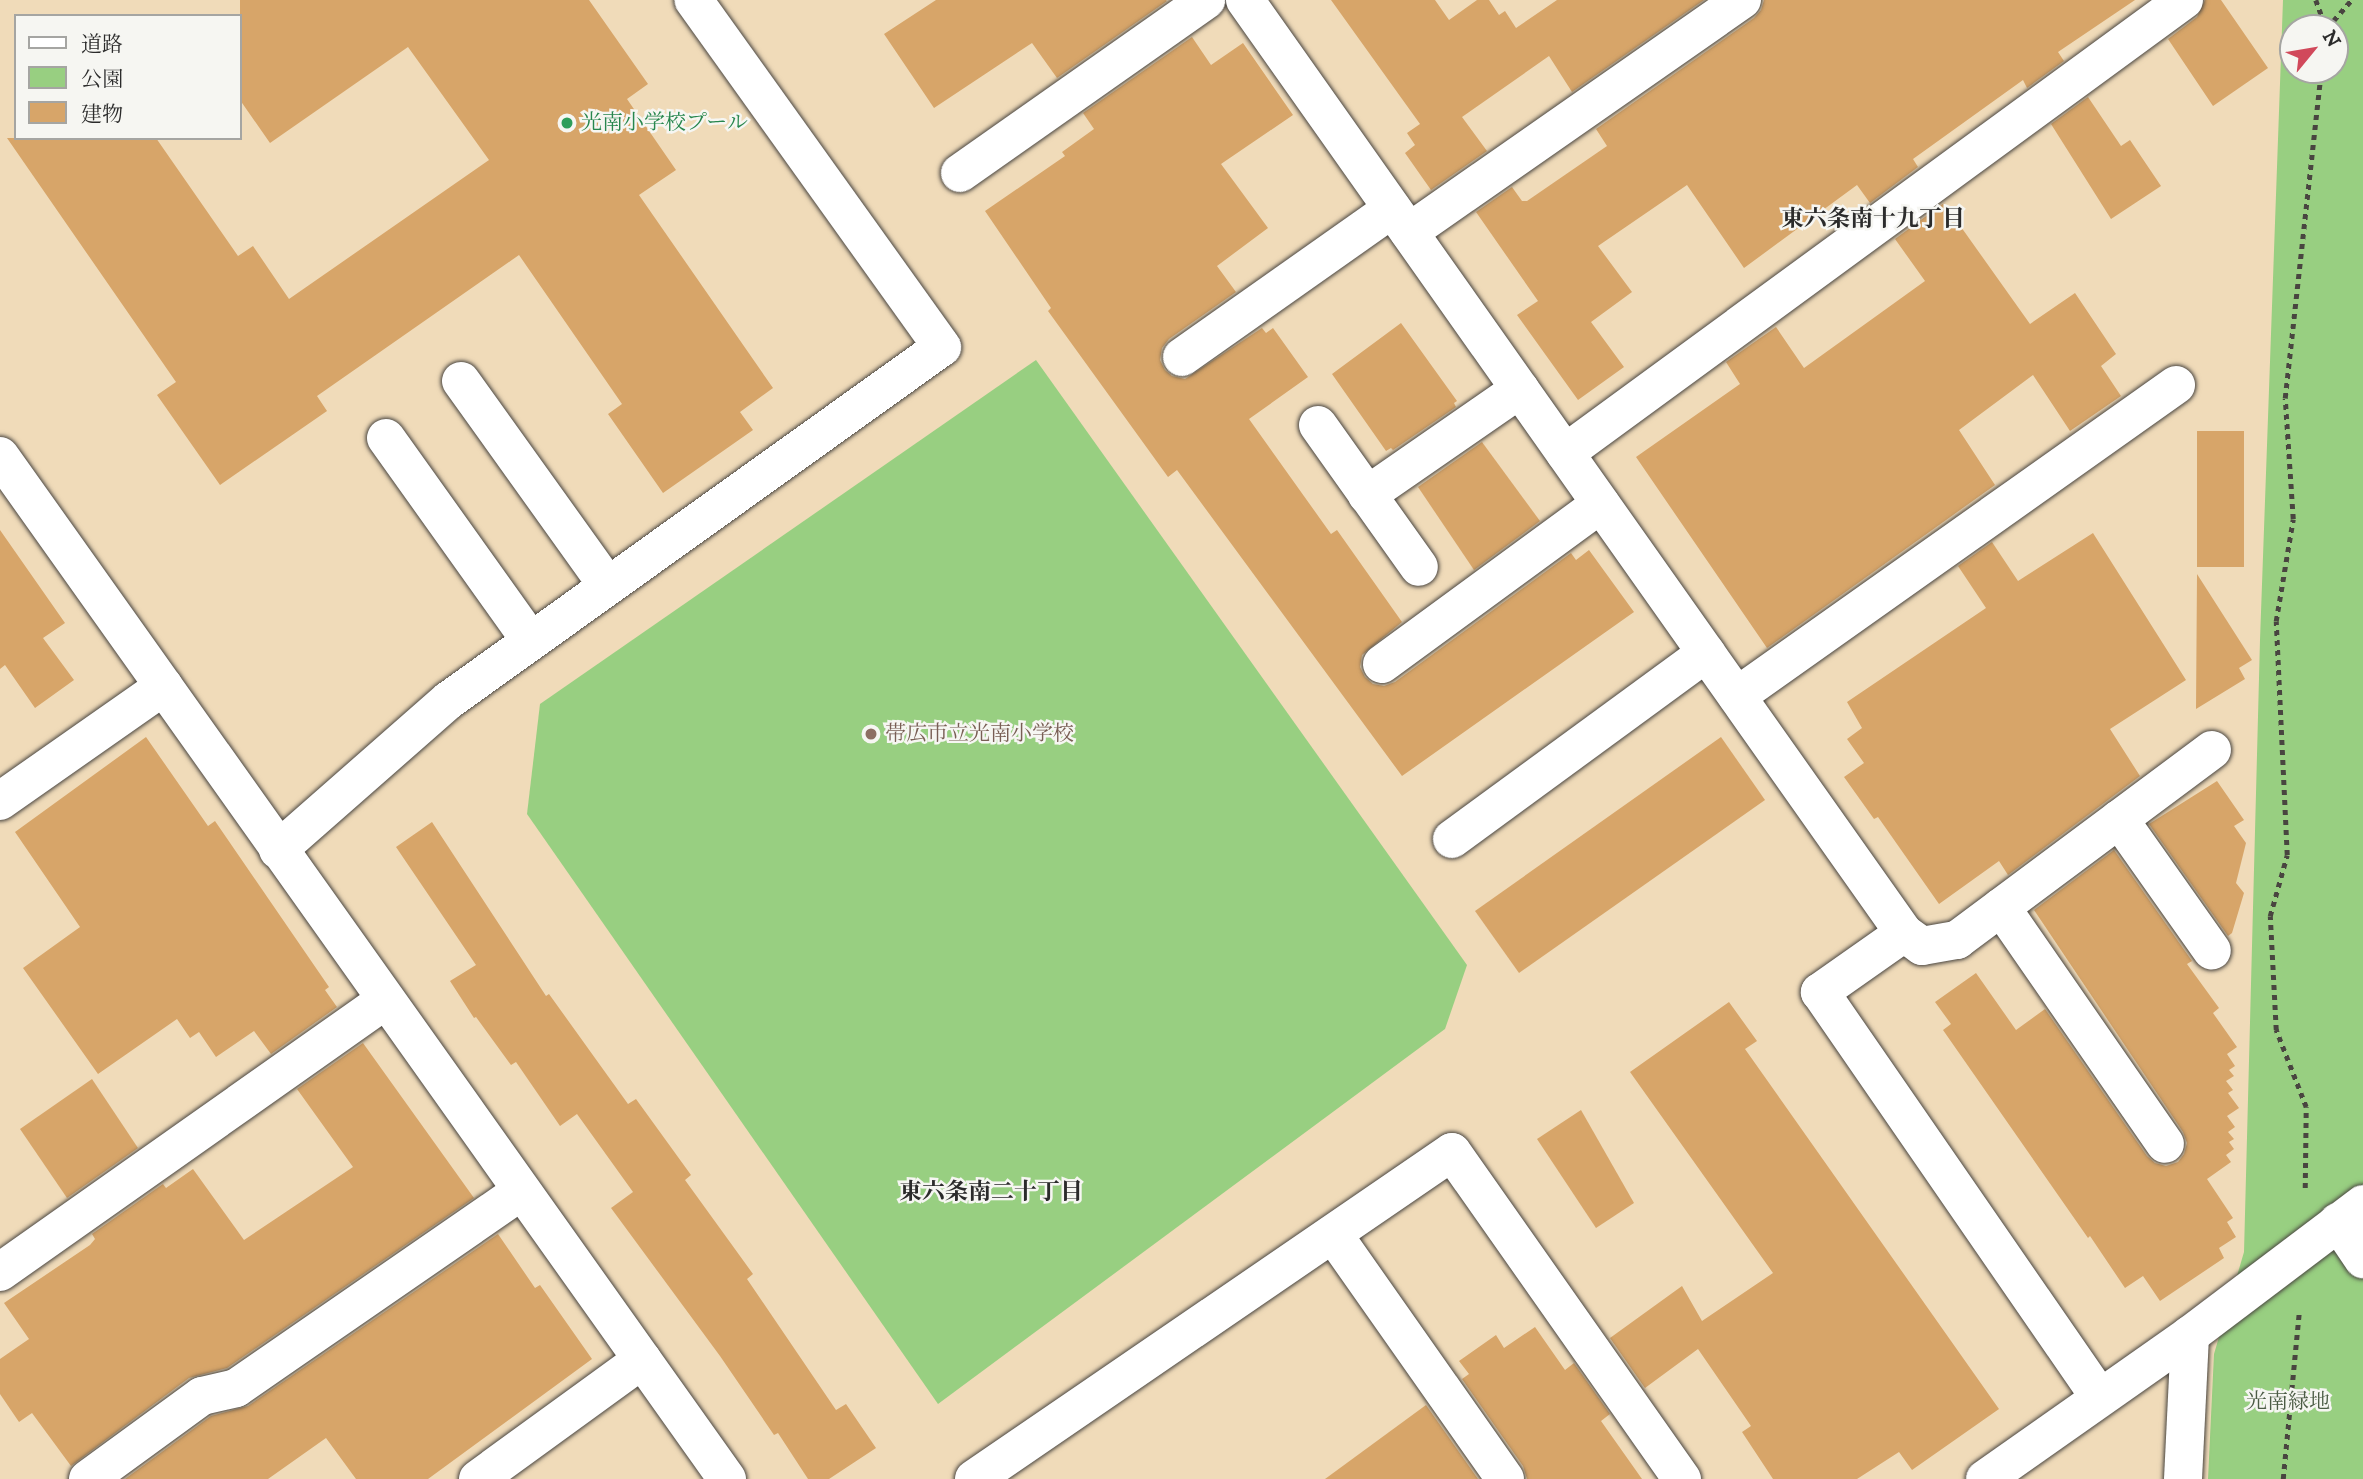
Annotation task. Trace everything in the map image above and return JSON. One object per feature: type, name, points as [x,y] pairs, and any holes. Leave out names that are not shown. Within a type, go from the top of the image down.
[{"type":"street","points":[[278,850],[449,700],[942,347],[694,0]]},
{"type":"street","points":[[960,173],[1206,0]]},
{"type":"street","points":[[1245,0],[1904,933],[1922,946],[1957,940],[2212,750]]},
{"type":"street","points":[[1182,357],[1401,221],[1742,0]]},
{"type":"street","points":[[1565,453],[2184,0]]},
{"type":"street","points":[[461,381],[608,586]]},
{"type":"street","points":[[1737,696],[2176,386]]},
{"type":"street","points":[[1367,495],[1520,389]]},
{"type":"street","points":[[1318,425],[1419,567]]},
{"type":"street","points":[[387,439],[531,641]]},
{"type":"street","points":[[0,456],[727,1479]]},
{"type":"street","points":[[1382,664],[1601,504]]},
{"type":"street","points":[[1452,839],[1706,653]]},
{"type":"street","points":[[0,801],[164,686]]},
{"type":"street","points":[[2119,819],[2211,951]]},
{"type":"street","points":[[2001,907],[2165,1144]]},
{"type":"street","points":[[1904,933],[1820,992],[2099,1396]]},
{"type":"street","points":[[0,1272],[385,1000]]},
{"type":"street","points":[[974,1479],[1452,1152],[1682,1479]]},
{"type":"street","points":[[88,1479],[202,1396],[236,1388],[522,1191]]},
{"type":"street","points":[[1985,1479],[2305,1251],[2351,1213],[2363,1259]]},
{"type":"street","points":[[1333,1234],[1505,1479]]},
{"type":"street","points":[[2183,1479],[2189,1335]]},
{"type":"street","points":[[478,1479],[642,1360]]},
{"type":"path","points":[[2338,14],[2351,0]]},
{"type":"path","points":[[2283,1479],[2305,1251],[2306,1108],[2276,1030],[2270,916],[2287,855],[2276,621],[2293,519],[2285,398],[2320,84]]},
{"type":"green space","name":"光南緑地","points":[[2283,0],[2363,0],[2363,1479],[2208,1479],[2214,1354],[2244,1252],[2260,640],[2280,84],[2349,84],[2349,14],[2282,14]]},
{"type":"green space","points":[[1036,360],[1467,965],[1445,1029],[938,1404],[527,814],[540,704]]},
{"type":"building","points":[[240,0],[589,0],[648,84],[627,99],[676,170],[639,195],[773,388],[740,412],[753,430],[663,493],[608,414],[622,404],[519,255],[317,396],[327,411],[220,485],[157,395],[176,382],[7,138],[157,140],[238,256],[253,246],[289,299],[489,160],[408,47],[270,143],[242,103]]},
{"type":"building","points":[[936,0],[1167,1],[1057,78],[1032,43],[934,108],[884,34]]},
{"type":"building","points":[[1331,0],[1435,0],[1449,20],[1477,0],[1489,0],[1499,15],[1505,11],[1516,28],[1557,0],[1704,0],[1572,92],[1549,56],[1462,117],[1487,151],[1431,190],[1405,153],[1415,145],[1407,133],[1420,124]]},
{"type":"building","points":[[1764,0],[2135,0],[2058,52],[2064,61],[2027,88],[2023,80],[1913,159],[1918,167],[1870,203],[1857,185],[1744,268],[1687,185],[1598,246],[1632,292],[1591,322],[1624,367],[1578,400],[1517,315],[1538,301],[1476,212],[1512,187],[1522,201],[1527,201],[1607,146],[1596,129],[1754,18],[1761,10]]},
{"type":"building","points":[[2205,0],[2221,0],[2268,68],[2213,106],[2168,39],[2197,17]]},
{"type":"building","points":[[1192,37],[1211,65],[1243,43],[1293,115],[1221,164],[1268,228],[1217,266],[1236,292],[1169,339],[1162,348],[1160,360],[1172,376],[1185,379],[1262,328],[1266,333],[1273,328],[1308,377],[1249,419],[1331,534],[1337,530],[1402,622],[1362,655],[1360,667],[1365,677],[1373,684],[1384,686],[1395,682],[1571,553],[1576,560],[1589,550],[1634,612],[1402,776],[1177,470],[1168,477],[1048,311],[1051,308],[985,211],[1065,156],[1062,152],[1094,129],[1083,113]]},
{"type":"building","points":[[2088,97],[2121,146],[2130,140],[2161,186],[2111,219],[2051,124]]},
{"type":"building","points":[[1944,203],[2030,324],[2075,293],[2116,354],[2101,366],[2121,396],[2070,431],[2033,375],[1959,430],[1995,485],[1767,648],[1636,457],[1740,384],[1726,362],[1776,327],[1804,368],[1925,281],[1895,239]]},
{"type":"building","points":[[1401,323],[1457,401],[1454,403],[1456,407],[1393,450],[1391,448],[1386,451],[1332,374]]},
{"type":"building","points":[[2197,431],[2244,431],[2244,567],[2197,567]]},
{"type":"building","points":[[1482,442],[1540,521],[1474,570],[1418,487]]},
{"type":"building","points":[[0,530],[65,623],[43,638],[74,680],[35,708],[5,665],[0,669]]},
{"type":"building","points":[[2093,533],[2186,680],[2110,729],[2140,776],[2008,875],[1999,861],[1939,904],[1878,817],[1874,819],[1844,777],[1864,763],[1847,739],[1862,728],[1847,702],[1986,608],[1958,566],[1992,542],[2018,581]]},
{"type":"building","points":[[2197,574],[2252,660],[2239,668],[2245,679],[2196,709]]},
{"type":"building","points":[[146,737],[208,826],[215,821],[329,987],[325,990],[337,1007],[271,1054],[254,1031],[216,1057],[199,1032],[190,1038],[177,1019],[98,1074],[23,968],[80,927],[15,832]]},
{"type":"building","points":[[1721,737],[1765,800],[1519,973],[1475,911]]},
{"type":"building","points":[[2217,781],[2244,820],[2234,826],[2246,843],[2236,883],[2244,893],[2232,933],[2228,936],[2149,824]]},
{"type":"building","points":[[432,822],[546,996],[549,994],[628,1104],[636,1099],[691,1175],[685,1180],[753,1274],[747,1279],[836,1410],[846,1404],[876,1448],[829,1479],[808,1479],[778,1433],[774,1435],[720,1356],[611,1208],[633,1192],[577,1114],[560,1126],[516,1062],[511,1065],[476,1017],[474,1018],[450,981],[476,965],[396,847]]},
{"type":"building","points":[[2114,850],[2192,961],[2187,964],[2219,1008],[2213,1013],[2237,1047],[2227,1054],[2235,1066],[2229,1070],[2234,1076],[2226,1081],[2233,1090],[2228,1093],[2239,1108],[2227,1116],[2235,1127],[2228,1132],[2234,1139],[2229,1142],[2234,1149],[2226,1155],[2231,1162],[2207,1179],[2233,1218],[2227,1222],[2236,1237],[2219,1248],[2224,1258],[2160,1301],[2143,1276],[2125,1288],[1943,1030],[1951,1024],[1935,1002],[1976,973],[2016,1030],[2045,1009],[2147,1156],[2155,1163],[2166,1166],[2178,1162],[2187,1143],[2183,1132],[2034,910]]},
{"type":"building","points":[[1729,1002],[1757,1041],[1745,1049],[1999,1409],[1912,1470],[1899,1452],[1857,1479],[1773,1479],[1742,1432],[1751,1426],[1698,1349],[1645,1388],[1610,1338],[1682,1286],[1702,1321],[1773,1273],[1630,1072]]},
{"type":"building","points":[[363,1043],[474,1198],[227,1368],[189,1378],[71,1466],[32,1413],[19,1422],[0,1394],[0,1359],[29,1339],[4,1303],[90,1245],[95,1239],[92,1234],[163,1184],[166,1188],[193,1169],[244,1240],[353,1167],[297,1089]]},
{"type":"building","points":[[92,1079],[138,1148],[67,1198],[20,1129]]},
{"type":"building","points":[[1581,1110],[1634,1203],[1596,1228],[1537,1139]]},
{"type":"building","points":[[498,1234],[535,1288],[540,1285],[592,1359],[428,1479],[356,1479],[326,1438],[268,1479],[125,1479],[211,1416],[248,1406]]},
{"type":"building","points":[[1535,1327],[1565,1370],[1574,1363],[1610,1414],[1601,1421],[1642,1479],[1527,1479],[1523,1466],[1462,1379],[1469,1374],[1459,1361],[1496,1335],[1504,1348]]},
{"type":"building","points":[[1426,1405],[1478,1479],[1325,1479]]},
{"type":"place","name":"光南小学校プール","points":[[567,123]]},
{"type":"place","name":"帯広市立光南小学校","points":[[871,734]]},
{"type":"district","name":"東六条南十九丁目","points":[[1873,220]]},
{"type":"district","name":"東六条南二十丁目","points":[[991,1193]]}]
